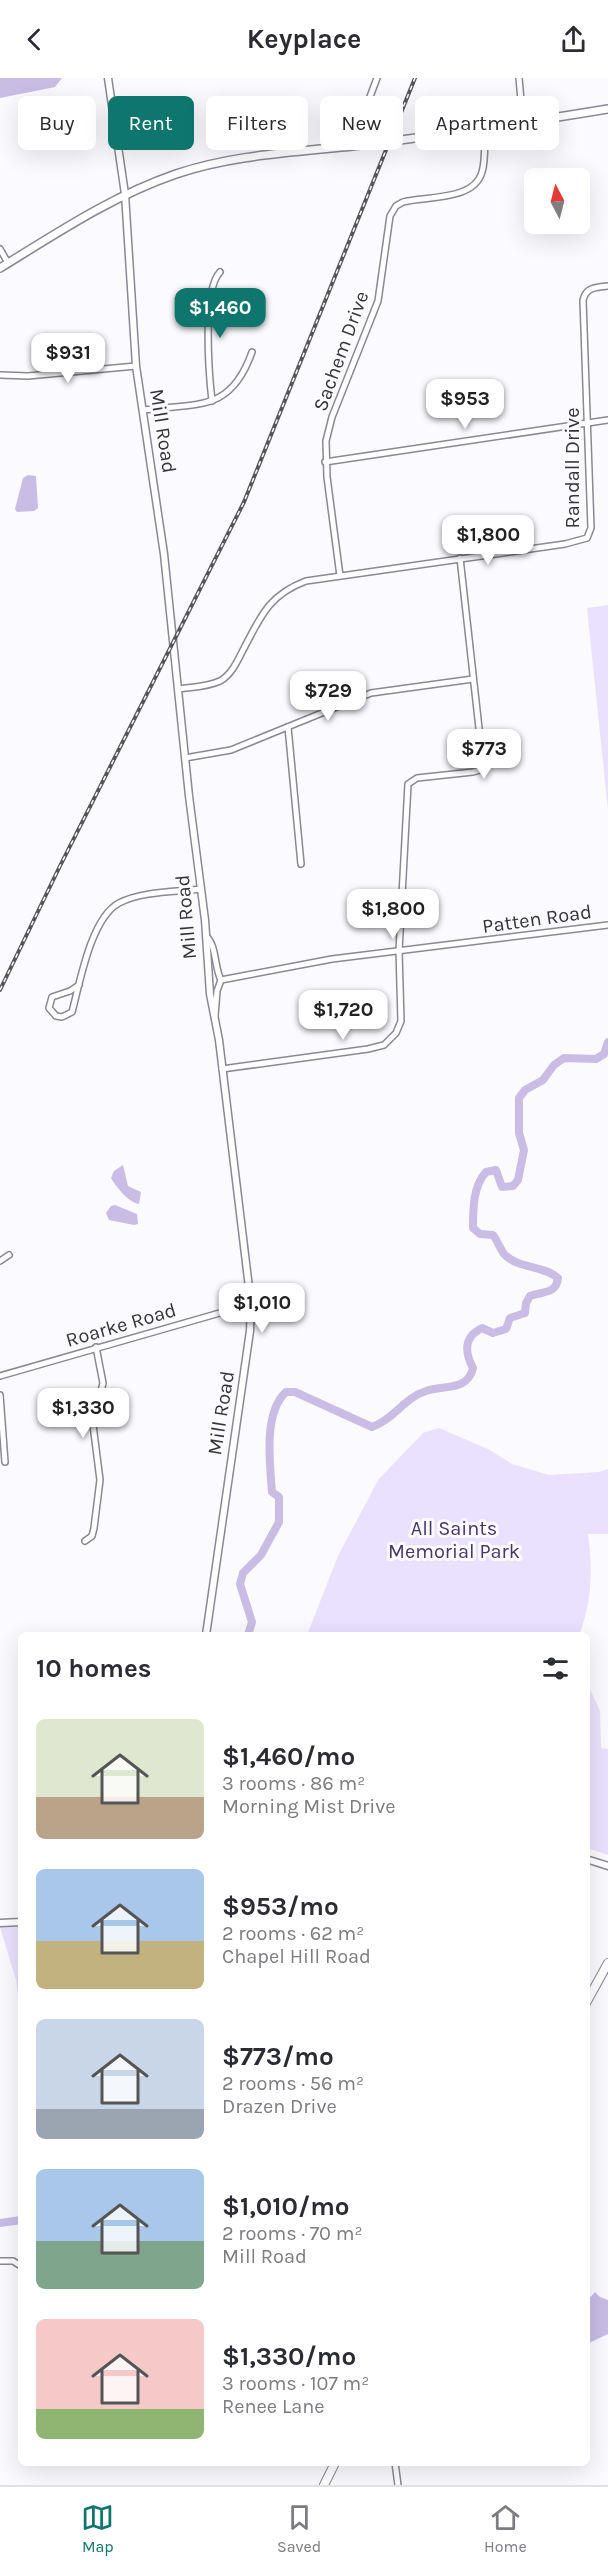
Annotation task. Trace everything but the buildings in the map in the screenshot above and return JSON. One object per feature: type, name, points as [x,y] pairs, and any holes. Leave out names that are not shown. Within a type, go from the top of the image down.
[{"type":"main road","points":[[559,117],[608,109]]},
{"type":"main road","points":[[0,268],[125,194],[178,173],[222,162],[320,150]]},
{"type":"main road","points":[[590,1996],[608,1963]]},
{"type":"main road","points":[[324,2485],[334,2466]]},
{"type":"street","name":"Mill Road","points":[[108,78],[125,194],[136,366],[164,554],[201,888],[210,994],[222,1069],[251,1304],[250,1331],[206,1632]]},
{"type":"street","points":[[370,96],[377,78]]},
{"type":"street","points":[[519,78],[521,96]]},
{"type":"street","name":"Sachem Drive","points":[[340,576],[325,462],[326,441],[330,424],[378,301],[391,213],[403,202],[460,192],[472,186],[482,172],[484,150]]},
{"type":"street","points":[[0,249],[8,263]]},
{"type":"street","points":[[212,401],[207,360],[208,332],[213,281],[220,272]]},
{"type":"street","name":"Randall Drive","points":[[178,689],[214,683],[225,677],[238,660],[262,613],[279,594],[306,581],[578,542],[587,538],[591,528],[585,294],[589,290],[608,286]]},
{"type":"street","points":[[143,410],[221,398],[237,383],[252,352]]},
{"type":"street","points":[[0,375],[28,376],[136,366]]},
{"type":"street","points":[[325,462],[608,420]]},
{"type":"street","points":[[222,1069],[344,1053],[384,1045],[396,1033],[401,1021],[399,951],[408,784],[417,778],[473,772],[480,770],[483,764],[460,558]]},
{"type":"street","points":[[185,758],[231,750],[371,693],[473,679]]},
{"type":"street","points":[[288,727],[301,864]]},
{"type":"street","points":[[79,985],[70,991],[52,997],[49,1008],[56,1016],[62,1017],[72,1011],[97,930],[112,908],[136,898],[201,888]]},
{"type":"street","name":"Patten Road","points":[[221,980],[311,962],[608,925]]},
{"type":"street","points":[[206,936],[211,941],[215,967],[221,980],[217,991],[214,1017]]},
{"type":"street","points":[[0,1261],[9,1255]]},
{"type":"street","name":"Roarke Road","points":[[0,1376],[251,1304]]},
{"type":"street","points":[[85,1541],[92,1536],[94,1528],[100,1480],[93,1425],[103,1383],[96,1347]]},
{"type":"street","points":[[0,1395],[5,1462]]},
{"type":"street","points":[[590,1860],[608,1866]]},
{"type":"street","points":[[0,1923],[18,1922]]},
{"type":"street","points":[[0,2261],[13,2261],[18,2264]]},
{"type":"street","points":[[395,2466],[398,2485]]},
{"type":"green space","points":[[608,605],[608,810],[587,608]]},
{"type":"green space","name":"All Saints Memorial Park","points":[[439,1428],[488,1449],[512,1464],[549,1475],[599,1472],[608,1469],[608,1534],[588,1534],[591,1560],[589,1598],[580,1632],[308,1632],[338,1556],[378,1480],[423,1433]]},
{"type":"green space","points":[[590,1689],[600,1711],[601,1748],[608,1749],[608,1855],[590,1849]]},
{"type":"green space","points":[[0,1927],[18,1927],[18,1995],[16,1980]]},
{"type":"shaded area","points":[[0,78],[62,78],[55,87],[0,98]]},
{"type":"shaded area","points":[[28,475],[36,476],[38,508],[34,511],[17,512],[15,509],[23,478]]},
{"type":"shaded area","points":[[123,1165],[128,1186],[141,1192],[139,1204],[127,1198],[111,1178],[114,1171]]},
{"type":"shaded area","points":[[115,1205],[137,1214],[138,1224],[109,1220],[106,1213],[111,1206]]},
{"type":"shaded area","points":[[595,2292],[608,2300],[608,2334],[590,2343],[590,2298]]},
{"type":"waterway","points":[[249,1632],[252,1622],[240,1584],[243,1573],[261,1555],[279,1522],[279,1497],[272,1492],[269,1454],[271,1425],[279,1401],[286,1392],[295,1392],[372,1427],[418,1394],[461,1384],[473,1368],[467,1351],[471,1336],[482,1328],[493,1333],[506,1329],[510,1318],[525,1313],[526,1303],[530,1296],[548,1292],[554,1287],[558,1278],[545,1271],[517,1263],[503,1253],[493,1235],[480,1234],[473,1228],[476,1191],[486,1172],[496,1170],[502,1187],[513,1186],[518,1180],[524,1150],[519,1133],[519,1098],[525,1090],[543,1080],[554,1065],[564,1058],[596,1059],[604,1054],[608,1042]]},
{"type":"waterway","points":[[0,2223],[18,2220]]},
{"type":"railway","points":[[0,990],[244,502],[415,78]]}]
